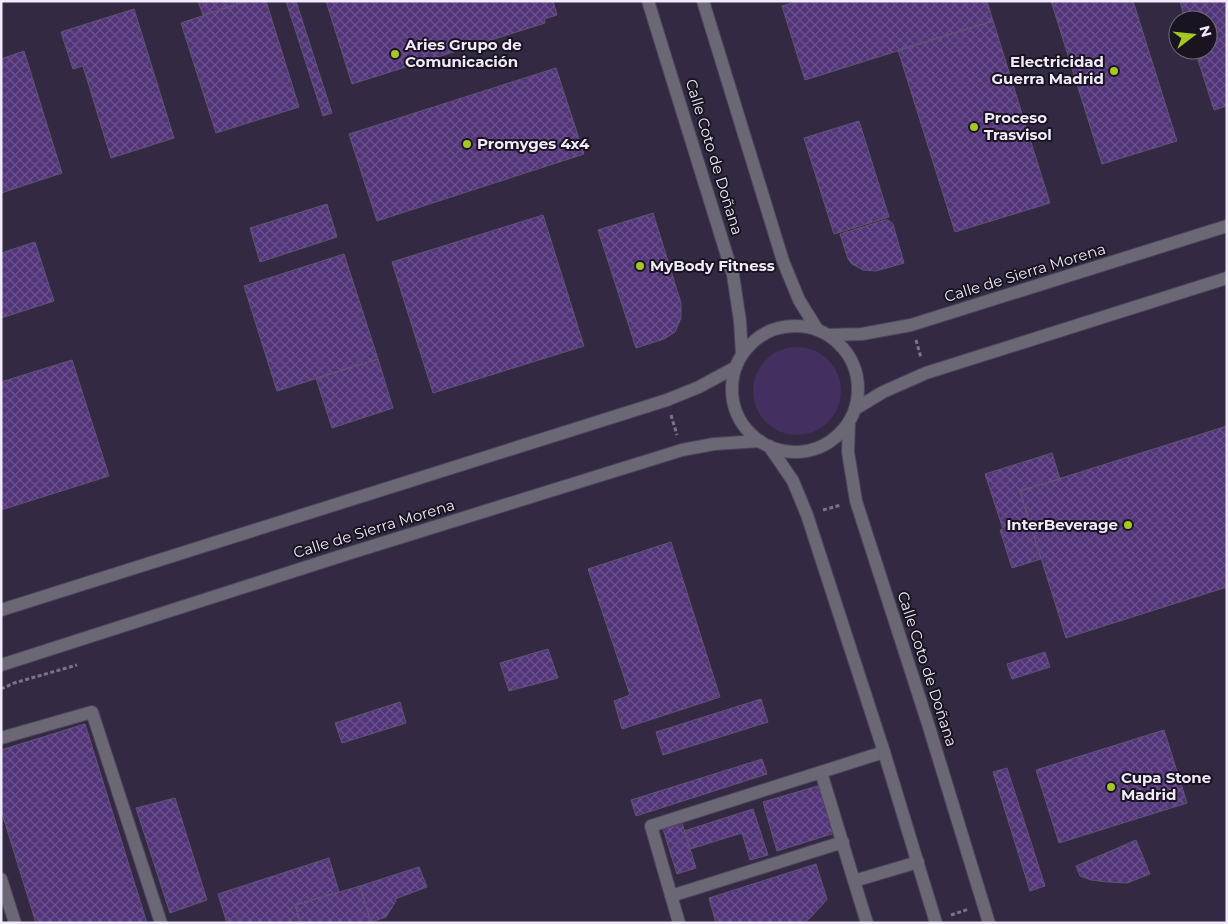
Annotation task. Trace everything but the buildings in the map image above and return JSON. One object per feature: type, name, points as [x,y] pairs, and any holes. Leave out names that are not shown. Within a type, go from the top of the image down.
[{"type":"street","name":"Calle Coto de Doñana","points":[[648,1],[733,275],[740,321],[742,355]]},
{"type":"street","points":[[703,1],[783,261],[799,300],[817,329]]},
{"type":"street","name":"Calle de Sierra Morena","points":[[829,335],[862,334],[911,325],[1227,226]]},
{"type":"street","points":[[855,409],[883,392],[926,373],[1227,278]]},
{"type":"street","points":[[765,444],[791,452],[814,450],[834,439],[849,422],[855,409],[858,388],[855,368],[845,349],[829,335],[817,329],[796,325],[775,328],[756,339],[742,355],[736,367],[732,387],[735,408],[745,426],[765,444],[793,481],[808,515],[884,752],[935,922]]},
{"type":"street","points":[[1,610],[667,400],[699,387],[736,367]]},
{"type":"street","name":"Calle Coto de Doñana","points":[[849,422],[848,452],[856,501],[930,727],[989,923]]},
{"type":"street","name":"Calle de Sierra Morena","points":[[1,665],[347,554],[682,450],[714,444],[765,444]]},
{"type":"street","points":[[1,738],[92,712],[161,923]]},
{"type":"street","points":[[680,923],[651,826],[884,752]]},
{"type":"street","points":[[821,772],[866,923]]},
{"type":"street","points":[[672,896],[843,842]]},
{"type":"street","points":[[854,881],[918,862]]},
{"type":"street","points":[[1,879],[15,923]]},
{"type":"path","points":[[733,275],[783,261]]},
{"type":"path","points":[[911,325],[926,373]]},
{"type":"path","points":[[667,400],[682,450]]},
{"type":"path","points":[[808,515],[856,501]]},
{"type":"path","points":[[1,689],[14,683],[77,665]]},
{"type":"path","points":[[935,922],[984,904]]},
{"type":"shaded area","points":[[797,347],[814,351],[828,360],[837,374],[841,391],[837,408],[828,422],[814,431],[797,435],[780,431],[766,422],[757,408],[753,391],[757,374],[766,360],[780,351]]},
{"type":"place","name":"Aries Grupo de Comunicación","points":[[395,54]]},
{"type":"place","name":"Electricidad Guerra Madrid","points":[[1114,71]]},
{"type":"place","name":"Proceso Trasvisol","points":[[974,127]]},
{"type":"place","name":"Promyges 4x4","points":[[467,144]]},
{"type":"place","name":"MyBody Fitness","points":[[640,266]]},
{"type":"place","name":"InterBeverage","points":[[1128,525]]},
{"type":"place","name":"Cupa Stone Madrid","points":[[1111,787]]}]
